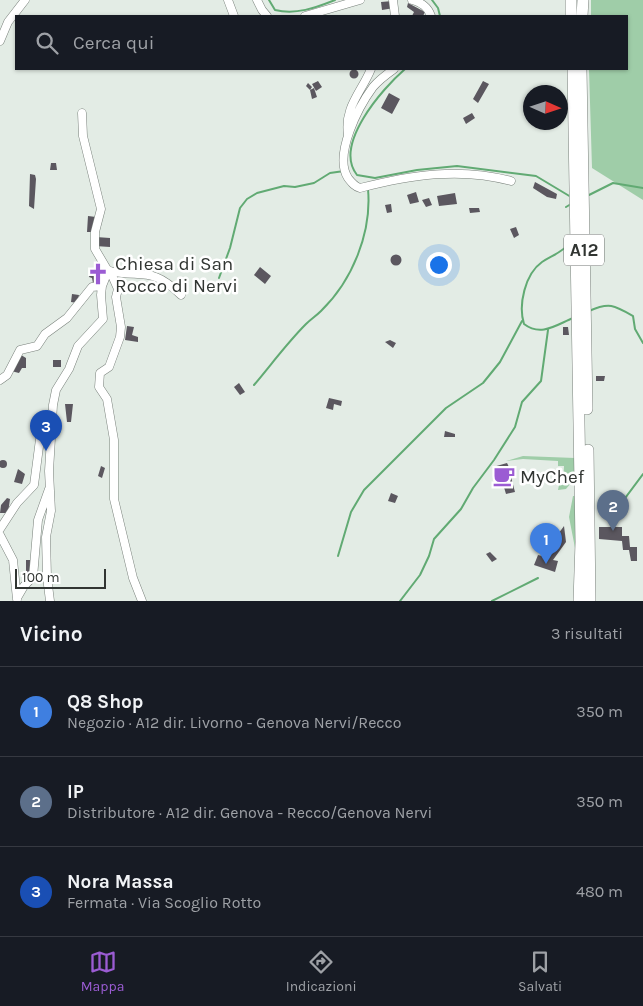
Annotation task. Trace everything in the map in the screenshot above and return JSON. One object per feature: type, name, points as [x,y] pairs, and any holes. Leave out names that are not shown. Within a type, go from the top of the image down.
[{"type":"highway","points":[[571,0],[571,15]]},
{"type":"highway","points":[[582,15],[583,0]]},
{"type":"highway","name":"A12","points":[[573,70],[590,601]]},
{"type":"highway","name":"A12","points":[[579,601],[584,458],[581,70]]},
{"type":"street","points":[[0,41],[8,22],[26,0]]},
{"type":"street","points":[[228,0],[234,15]]},
{"type":"street","points":[[257,0],[266,15]]},
{"type":"street","points":[[308,15],[360,0]]},
{"type":"street","points":[[393,0],[395,15]]},
{"type":"street","points":[[412,0],[421,3],[429,10],[431,15]]},
{"type":"street","points":[[348,135],[346,120],[350,108],[370,70]]},
{"type":"street","points":[[393,70],[373,88],[348,135],[343,161],[346,174],[356,187],[433,173],[467,173],[511,181]]},
{"type":"street","points":[[82,113],[83,136],[101,209],[95,232],[94,250],[110,271],[118,289],[116,297],[121,327],[120,337],[109,367],[100,373],[99,387],[107,399],[112,424],[114,499],[133,578],[142,601]]},
{"type":"street","points":[[50,601],[47,578],[46,537],[51,511],[52,413],[56,390],[69,369],[78,346],[103,319],[102,286],[110,271]]},
{"type":"street","points":[[110,271],[155,276],[167,281],[181,295]]},
{"type":"street","points":[[0,380],[7,375],[20,350],[37,346],[45,334],[67,318],[92,287],[102,286]]},
{"type":"street","points":[[0,529],[17,503],[34,484],[42,424],[52,413]]},
{"type":"street","points":[[17,599],[24,586],[33,577],[38,520],[46,493],[50,488]]},
{"type":"street","points":[[0,534],[13,560],[17,599]]},
{"type":"green space","points":[[591,0],[643,0],[643,200],[592,168],[589,70],[628,70],[628,15],[591,15]]},
{"type":"green space","points":[[523,456],[575,458],[573,479],[566,489],[558,490],[559,485],[563,485],[564,466],[558,466],[558,461],[523,459],[506,461]]},
{"type":"green space","points":[[573,496],[576,496],[575,548],[569,517]]},
{"type":"building","points":[[393,1],[394,8],[382,10],[381,2]]},
{"type":"building","points":[[408,3],[425,12],[424,15],[412,15],[414,12],[407,7]]},
{"type":"building","points":[[354,70],[358,74],[354,78],[350,74]]},
{"type":"building","points":[[318,81],[322,87],[316,91],[312,84]]},
{"type":"building","points":[[483,81],[489,84],[478,103],[473,99]]},
{"type":"building","points":[[308,83],[312,87],[310,90],[306,86]]},
{"type":"building","points":[[314,88],[317,97],[312,99],[310,90]]},
{"type":"building","points":[[389,93],[400,99],[392,114],[381,108]]},
{"type":"building","points":[[472,113],[475,118],[466,124],[463,118]]},
{"type":"building","points":[[51,163],[56,163],[57,170],[50,170]]},
{"type":"building","points":[[30,174],[35,175],[36,179],[34,209],[29,206]]},
{"type":"building","points":[[535,182],[557,194],[556,199],[547,197],[533,188]]},
{"type":"building","points":[[416,192],[419,202],[410,204],[407,195]]},
{"type":"building","points":[[455,193],[457,204],[439,206],[437,196]]},
{"type":"building","points":[[429,198],[432,205],[426,207],[422,200]]},
{"type":"building","points":[[391,204],[392,212],[387,213],[385,205]]},
{"type":"building","points":[[469,208],[479,208],[480,212],[470,213]]},
{"type":"building","points":[[88,216],[96,217],[95,232],[87,232]]},
{"type":"building","points":[[516,227],[519,235],[514,238],[510,229]]},
{"type":"building","points":[[96,237],[110,238],[110,247],[95,246]]},
{"type":"building","points":[[396,254],[402,260],[396,266],[390,260]]},
{"type":"building","name":"Chiesa di San Rocco di Nervi","points":[[96,264],[104,266],[99,283],[93,283],[92,278],[89,277],[91,269],[94,270]]},
{"type":"building","points":[[260,267],[271,276],[265,284],[254,275]]},
{"type":"building","points":[[72,294],[79,295],[77,303],[71,302]]},
{"type":"building","points":[[127,326],[134,327],[132,335],[138,337],[138,342],[125,340]]},
{"type":"building","points":[[563,327],[568,327],[569,335],[563,335]]},
{"type":"building","points":[[390,340],[396,343],[393,348],[385,342]]},
{"type":"building","points":[[21,355],[26,358],[26,368],[22,368],[19,373],[11,371]]},
{"type":"building","points":[[53,360],[61,360],[61,367],[53,367]]},
{"type":"building","points":[[596,376],[605,376],[604,381],[596,381]]},
{"type":"building","points":[[239,383],[245,392],[240,395],[234,387]]},
{"type":"building","points":[[329,398],[342,401],[341,406],[334,404],[333,410],[326,408]]},
{"type":"building","points":[[65,404],[73,404],[71,422],[67,422]]},
{"type":"building","points":[[445,431],[455,434],[455,437],[444,437]]},
{"type":"building","points":[[3,460],[7,464],[3,468],[-1,464]]},
{"type":"building","points":[[507,463],[512,473],[511,477],[515,492],[506,494],[503,484],[499,486],[493,467]]},
{"type":"building","points":[[101,466],[105,468],[102,478],[98,476]]},
{"type":"building","points":[[18,469],[25,474],[22,484],[14,482]]},
{"type":"building","points":[[391,493],[398,496],[395,503],[388,501]]},
{"type":"building","points":[[7,498],[10,499],[8,513],[0,513],[1,505]]},
{"type":"building","points":[[564,526],[566,542],[553,560],[558,561],[555,572],[534,565],[538,555],[542,556]]},
{"type":"building","points":[[599,527],[622,527],[622,536],[629,536],[630,547],[637,547],[637,561],[631,561],[629,550],[623,550],[622,541],[599,539]]},
{"type":"building","points":[[490,552],[497,559],[492,562],[486,554]]},
{"type":"building","points":[[26,560],[32,560],[32,577],[26,579]]},
{"type":"waterway","points":[[269,0],[275,10],[290,12],[313,8],[335,0]]},
{"type":"waterway","points":[[432,0],[438,8],[440,15]]},
{"type":"waterway","points":[[404,70],[384,90],[363,118],[351,149],[351,163],[357,175],[375,178],[417,170],[457,166],[536,176],[571,197]]},
{"type":"waterway","points":[[219,278],[230,248],[240,208],[247,199],[257,193],[284,186],[295,187],[314,183],[330,173],[344,171]]},
{"type":"waterway","points":[[589,195],[613,183],[643,188]]},
{"type":"waterway","points":[[254,385],[299,331],[332,299],[351,271],[358,255],[367,222],[368,189]]},
{"type":"waterway","points":[[566,207],[571,204]]},
{"type":"waterway","points":[[571,242],[561,251],[542,262],[531,274],[524,290],[522,316],[524,324],[536,330],[555,326],[573,318]]},
{"type":"waterway","points":[[589,311],[602,306],[611,306],[633,316],[635,329],[643,343]]},
{"type":"waterway","points":[[338,556],[351,512],[364,490],[446,408],[483,383],[500,362],[522,321]]},
{"type":"waterway","points":[[400,601],[420,575],[429,556],[434,539],[461,509],[473,488],[515,427],[522,402],[541,381],[548,330]]},
{"type":"waterway","points":[[614,513],[643,474]]},
{"type":"waterway","points":[[492,601],[538,578]]},
{"type":"place","name":"Chiesa di San Rocco di Nervi","points":[[98,274]]},
{"type":"place","name":"Nora Massa","points":[[46,451]]},
{"type":"place","name":"MyChef","points":[[504,476]]},
{"type":"place","name":"IP","points":[[613,531]]},
{"type":"place","name":"Q8 Shop","points":[[546,564]]}]
